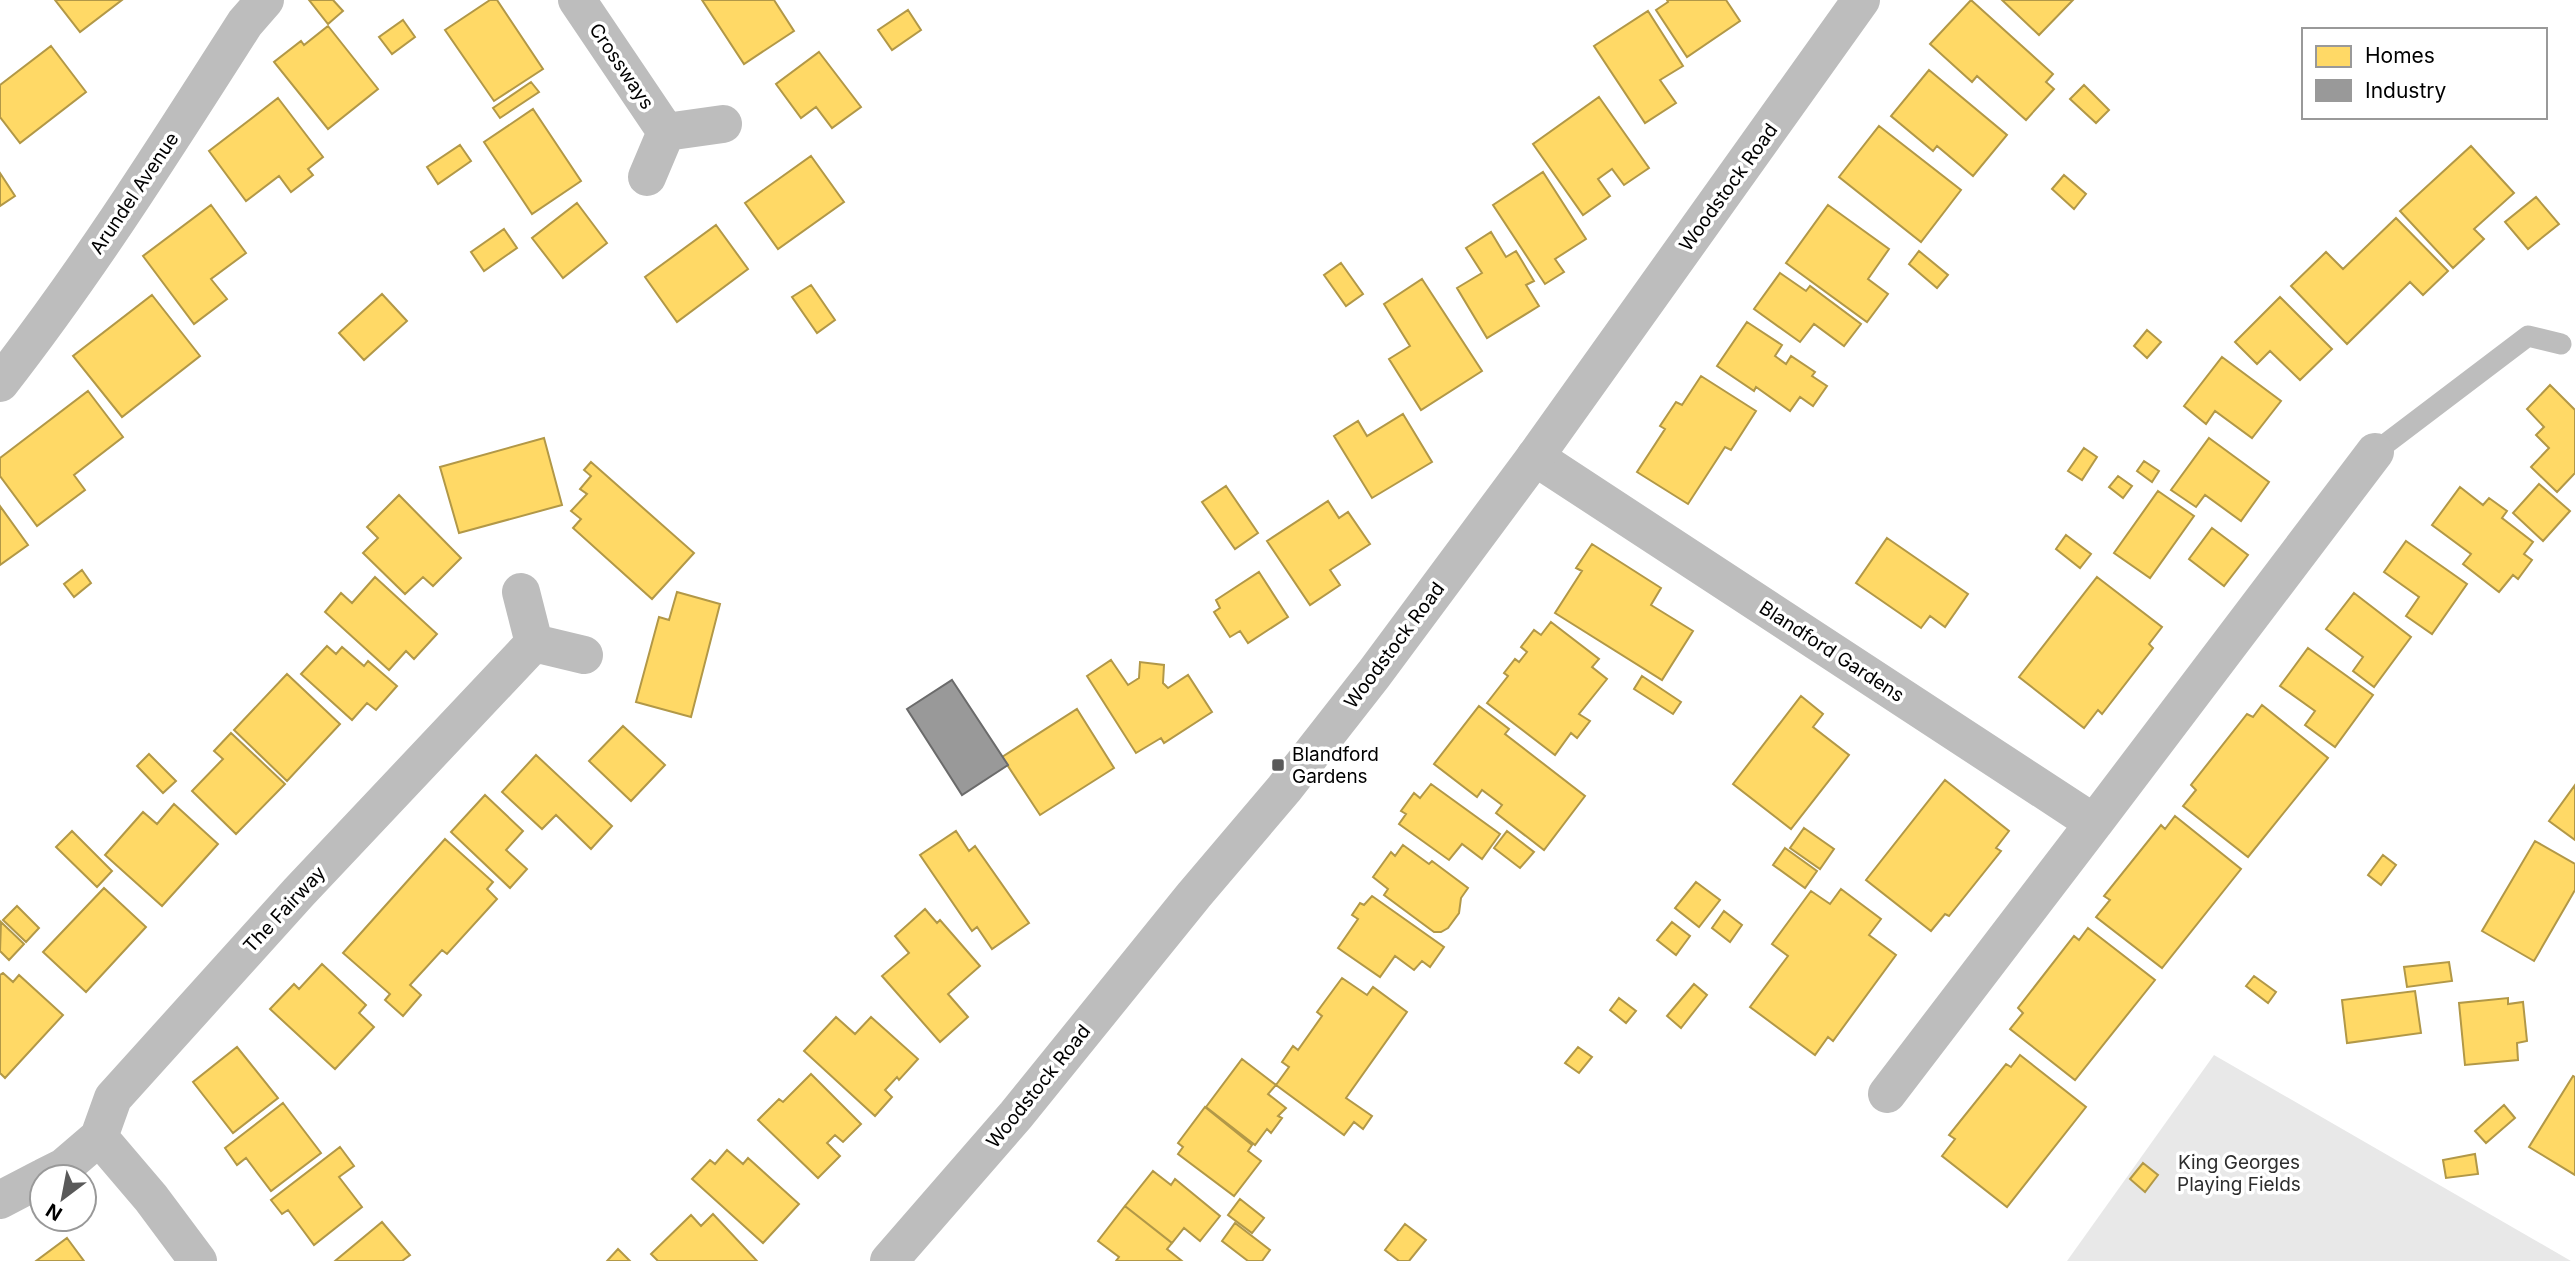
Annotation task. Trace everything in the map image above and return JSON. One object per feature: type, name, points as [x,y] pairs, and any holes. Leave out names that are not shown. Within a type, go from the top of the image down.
[{"type":"street","name":"Arundel Avenue","points":[[0,383],[78,276],[245,23],[265,0]]},
{"type":"street","name":"Crossways","points":[[577,0],[666,132]]},
{"type":"street","name":"Woodstock Road","points":[[889,1261],[1016,1115],[1194,895],[1284,789],[1374,674],[1535,457],[1861,0]]},
{"type":"street","points":[[647,177],[666,132],[723,124]]},
{"type":"street","points":[[1887,1094],[2375,452]]},
{"type":"street","name":"Blandford Gardens","points":[[1535,457],[2094,823]]},
{"type":"street","points":[[521,592],[534,643],[584,655]]},
{"type":"street","name":"The Fairway","points":[[69,1163],[99,1137],[113,1098],[299,892],[534,643]]},
{"type":"street","points":[[99,1137],[151,1198],[198,1261]]},
{"type":"street","name":"The Fairway","points":[[0,1200],[28,1186]]},
{"type":"lane","points":[[2375,452],[2528,336],[2561,344]]},
{"type":"green space","name":"King Georges Playing Fields","points":[[2214,1055],[2571,1261],[2067,1261]]},
{"type":"building: Homes","points":[[55,0],[122,0],[80,32]]},
{"type":"building: Homes","points":[[309,0],[333,0],[343,11],[328,24]]},
{"type":"building: Homes","points":[[490,0],[497,0],[543,69],[494,101],[445,30]]},
{"type":"building: Homes","points":[[702,0],[774,0],[794,31],[744,64]]},
{"type":"building: Homes","points":[[1667,0],[1726,0],[1740,21],[1687,57],[1656,10],[1668,2]]},
{"type":"building: Homes","points":[[1971,0],[2053,74],[2046,82],[2054,89],[2026,120],[1977,76],[1972,82],[1930,44]]},
{"type":"building: Homes","points":[[2002,0],[2073,0],[2039,35]]},
{"type":"building: Homes","points":[[908,10],[921,30],[892,50],[878,30]]},
{"type":"building: Homes","points":[[1648,11],[1683,66],[1660,80],[1676,103],[1645,123],[1594,46]]},
{"type":"building: Homes","points":[[403,20],[415,37],[392,54],[379,37]]},
{"type":"building: Homes","points":[[328,26],[378,89],[328,129],[274,62],[301,41],[304,45]]},
{"type":"building: Homes","points":[[51,46],[86,92],[20,143],[0,117],[0,85]]},
{"type":"building: Homes","points":[[819,52],[861,107],[832,128],[816,107],[801,118],[776,84]]},
{"type":"building: Homes","points":[[1929,70],[2007,135],[1973,176],[1937,146],[1933,151],[1891,116]]},
{"type":"building: Homes","points":[[531,82],[539,92],[500,118],[493,108]]},
{"type":"building: Homes","points":[[2084,85],[2109,110],[2096,123],[2070,99]]},
{"type":"building: Homes","points":[[1599,97],[1649,168],[1624,185],[1612,169],[1598,179],[1610,196],[1583,215],[1533,144]]},
{"type":"building: Homes","points":[[278,98],[323,157],[308,169],[313,175],[291,192],[279,176],[246,201],[209,151]]},
{"type":"building: Homes","points":[[533,109],[581,181],[532,214],[484,142]]},
{"type":"building: Homes","points":[[1879,126],[1961,190],[1921,242],[1839,177]]},
{"type":"building: Homes","points":[[460,145],[471,161],[438,184],[427,167]]},
{"type":"building: Homes","points":[[2471,146],[2514,193],[2474,229],[2484,239],[2453,268],[2400,211]]},
{"type":"building: Homes","points":[[811,156],[844,202],[778,249],[745,203]]},
{"type":"building: Homes","points":[[1543,172],[1586,239],[1555,259],[1564,272],[1545,284],[1493,205]]},
{"type":"building: Homes","points":[[0,173],[15,196],[0,206]]},
{"type":"building: Homes","points":[[2064,175],[2086,194],[2074,209],[2052,189]]},
{"type":"building: Homes","points":[[2536,197],[2559,224],[2528,249],[2505,222]]},
{"type":"building: Homes","points":[[577,203],[607,243],[563,278],[532,238]]},
{"type":"building: Homes","points":[[211,205],[246,253],[211,279],[227,299],[194,324],[143,256]]},
{"type":"building: Homes","points":[[1828,205],[1889,249],[1868,279],[1888,294],[1867,322],[1786,263]]},
{"type":"building: Homes","points":[[2396,218],[2448,271],[2423,295],[2410,282],[2347,344],[2291,286],[2326,252],[2343,269]]},
{"type":"building: Homes","points":[[716,225],[748,269],[677,322],[645,277]]},
{"type":"building: Homes","points":[[504,229],[517,248],[484,271],[471,252]]},
{"type":"building: Homes","points":[[1491,232],[1506,257],[1516,251],[1534,281],[1526,285],[1539,306],[1487,338],[1457,288],[1482,273],[1466,248]]},
{"type":"building: Homes","points":[[1919,251],[1948,275],[1937,288],[1909,264]]},
{"type":"building: Homes","points":[[1341,263],[1363,294],[1346,306],[1324,275]]},
{"type":"building: Homes","points":[[1780,273],[1806,291],[1810,286],[1861,324],[1844,346],[1814,324],[1800,342],[1754,309]]},
{"type":"building: Homes","points":[[1422,279],[1482,371],[1421,410],[1389,359],[1410,346],[1384,304]]},
{"type":"building: Homes","points":[[811,285],[835,320],[817,333],[792,297]]},
{"type":"building: Homes","points":[[382,294],[407,321],[364,360],[339,333]]},
{"type":"building: Homes","points":[[152,295],[200,356],[122,417],[73,356]]},
{"type":"building: Homes","points":[[2280,297],[2332,349],[2300,380],[2270,351],[2257,364],[2235,342]]},
{"type":"building: Homes","points":[[1747,322],[1782,345],[1775,356],[1786,364],[1791,356],[1815,372],[1812,376],[1827,386],[1813,406],[1800,397],[1790,411],[1756,387],[1754,391],[1717,366]]},
{"type":"building: Homes","points":[[2147,330],[2161,342],[2147,358],[2134,346]]},
{"type":"building: Homes","points":[[2222,357],[2281,401],[2252,438],[2215,411],[2206,424],[2184,406]]},
{"type":"building: Homes","points":[[1701,376],[1756,411],[1731,450],[1725,447],[1688,504],[1637,472],[1665,429],[1660,426],[1676,402],[1682,405]]},
{"type":"building: Homes","points":[[2550,385],[2575,410],[2575,473],[2557,492],[2531,467],[2549,448],[2536,435],[2544,427],[2527,409]]},
{"type":"building: Homes","points":[[88,391],[123,437],[74,475],[85,490],[37,526],[0,476],[0,458]]},
{"type":"building: Homes","points":[[1403,414],[1432,462],[1372,498],[1334,436],[1358,421],[1367,436]]},
{"type":"building: Homes","points":[[544,438],[562,505],[459,533],[440,467]]},
{"type":"building: Homes","points":[[2209,438],[2269,482],[2241,521],[2205,495],[2196,507],[2171,490]]},
{"type":"building: Homes","points":[[2084,448],[2097,457],[2082,480],[2068,471]]},
{"type":"building: Homes","points":[[2144,461],[2159,471],[2152,482],[2137,471]]},
{"type":"building: Homes","points":[[591,462],[694,553],[652,599],[573,528],[581,519],[571,511],[587,494],[580,489],[591,476],[584,470]]},
{"type":"building: Homes","points":[[2118,476],[2132,486],[2123,498],[2109,487]]},
{"type":"building: Homes","points":[[2539,484],[2570,511],[2543,541],[2513,513]]},
{"type":"building: Homes","points":[[1226,486],[1258,533],[1235,549],[1202,502]]},
{"type":"building: Homes","points":[[2460,487],[2483,505],[2489,498],[2507,511],[2502,518],[2533,542],[2524,554],[2532,560],[2518,579],[2513,575],[2499,592],[2463,564],[2471,554],[2432,525]]},
{"type":"building: Homes","points":[[2158,491],[2194,516],[2150,578],[2114,553]]},
{"type":"building: Homes","points":[[399,495],[461,558],[433,586],[423,577],[405,594],[363,553],[378,538],[367,527]]},
{"type":"building: Homes","points":[[1328,501],[1339,518],[1348,512],[1370,544],[1330,570],[1340,585],[1310,605],[1267,541]]},
{"type":"building: Homes","points":[[0,506],[28,545],[0,565]]},
{"type":"building: Homes","points":[[2212,528],[2248,555],[2224,586],[2189,559]]},
{"type":"building: Homes","points":[[2066,535],[2091,554],[2080,568],[2056,549]]},
{"type":"building: Homes","points":[[1887,538],[1968,594],[1945,627],[1930,616],[1921,628],[1856,583]]},
{"type":"building: Homes","points":[[2406,541],[2467,584],[2432,634],[2406,616],[2419,597],[2384,572]]},
{"type":"building: Homes","points":[[1592,544],[1661,588],[1651,605],[1693,631],[1662,680],[1555,613],[1582,571],[1576,568]]},
{"type":"building: Homes","points":[[82,570],[91,583],[74,597],[64,584]]},
{"type":"building: Homes","points":[[1259,572],[1288,617],[1248,643],[1240,631],[1230,637],[1214,612],[1220,608],[1216,600]]},
{"type":"building: Homes","points":[[375,577],[437,634],[414,659],[406,651],[389,670],[325,612],[341,593],[352,603]]},
{"type":"building: Homes","points":[[2097,577],[2162,627],[2149,644],[2153,648],[2102,714],[2098,710],[2084,728],[2019,677]]},
{"type":"building: Homes","points":[[677,592],[720,604],[691,717],[636,702],[659,617],[669,620]]},
{"type":"building: Homes","points":[[2354,593],[2411,637],[2374,687],[2353,671],[2363,657],[2326,629]]},
{"type":"building: Homes","points":[[1551,622],[1599,659],[1592,667],[1607,679],[1579,714],[1590,721],[1577,738],[1571,733],[1555,755],[1487,703],[1508,676],[1504,673],[1515,659],[1519,662],[1527,652],[1521,647],[1534,630],[1541,635]]},
{"type":"building: Homes","points":[[327,646],[336,654],[342,647],[364,666],[368,661],[397,686],[376,710],[367,703],[352,720],[301,674]]},
{"type":"building: Homes","points":[[2308,648],[2373,695],[2335,747],[2305,725],[2315,711],[2280,686]]},
{"type":"building: Homes","points":[[1111,660],[1128,685],[1139,678],[1140,662],[1164,665],[1163,683],[1168,688],[1188,675],[1212,712],[1164,743],[1161,738],[1136,753],[1087,676]]},
{"type":"building: Homes","points":[[287,674],[340,724],[287,781],[234,730]]},
{"type":"building: Homes","points":[[1642,676],[1681,702],[1673,714],[1634,689]]},
{"type":"building: Homes","points":[[1801,696],[1823,714],[1813,727],[1849,755],[1791,829],[1733,784]]},
{"type":"building: Homes","points":[[2262,705],[2328,758],[2248,857],[2183,806],[2196,790],[2191,785],[2247,714],[2253,717]]},
{"type":"building: Homes","points":[[1479,706],[1509,729],[1505,734],[1585,796],[1544,850],[1496,813],[1502,805],[1482,790],[1477,797],[1434,764]]},
{"type":"building: Homes","points":[[1077,709],[1114,768],[1040,815],[1002,757]]},
{"type":"building: Homes","points":[[623,726],[665,765],[631,801],[589,761]]},
{"type":"building: Homes","points":[[231,733],[285,784],[236,834],[192,791],[223,759],[214,751]]},
{"type":"building: Homes","points":[[149,754],[176,781],[163,793],[137,766]]},
{"type":"building: Homes","points":[[536,755],[612,826],[591,849],[556,815],[542,829],[502,792]]},
{"type":"building: Homes","points":[[1945,780],[2009,831],[1996,848],[2001,851],[1949,916],[1945,914],[1931,931],[1866,880]]},
{"type":"building: Homes","points":[[1431,784],[1500,834],[1482,859],[1462,844],[1449,860],[1399,824],[1406,814],[1401,811],[1414,793],[1420,798]]},
{"type":"building: Homes","points":[[2575,785],[2575,840],[2549,821]]},
{"type":"building: Homes","points":[[485,795],[523,831],[506,850],[527,869],[510,888],[451,832]]},
{"type":"building: Homes","points":[[174,804],[218,844],[162,906],[105,855],[143,812],[157,824]]},
{"type":"building: Homes","points":[[2175,816],[2241,869],[2162,968],[2096,917],[2110,900],[2104,896],[2161,825],[2165,829]]},
{"type":"building: Homes","points":[[1804,828],[1834,849],[1820,869],[1790,848]]},
{"type":"building: Homes","points":[[72,831],[112,871],[97,887],[56,847]]},
{"type":"building: Homes","points":[[956,831],[969,851],[975,846],[1029,923],[992,949],[977,927],[972,931],[920,855]]},
{"type":"building: Homes","points":[[1507,831],[1534,852],[1520,868],[1494,848]]},
{"type":"building: Homes","points":[[445,839],[493,882],[487,889],[497,899],[447,954],[442,950],[410,985],[421,995],[403,1016],[385,1000],[390,994],[343,953]]},
{"type":"building: Homes","points":[[2535,841],[2575,864],[2575,890],[2534,961],[2482,931]]},
{"type":"building: Homes","points":[[1403,845],[1429,864],[1432,861],[1468,888],[1461,898],[1459,913],[1448,928],[1441,932],[1434,932],[1384,895],[1388,889],[1373,877],[1391,852],[1395,856]]},
{"type":"building: Homes","points":[[1785,848],[1817,871],[1805,888],[1773,865]]},
{"type":"building: Homes","points":[[2383,855],[2396,865],[2381,885],[2368,875]]},
{"type":"building: Homes","points":[[1696,882],[1720,900],[1699,927],[1675,908]]},
{"type":"building: Homes","points":[[104,888],[146,927],[86,992],[43,952]]},
{"type":"building: Homes","points":[[1841,889],[1881,919],[1869,935],[1896,955],[1833,1041],[1828,1037],[1815,1055],[1750,1007],[1788,956],[1772,944],[1811,891],[1830,904]]},
{"type":"building: Homes","points":[[1372,896],[1444,947],[1430,967],[1422,961],[1414,970],[1395,956],[1380,977],[1338,948],[1358,919],[1352,915],[1360,903],[1364,905]]},
{"type":"building: Homes","points":[[17,906],[39,928],[26,942],[3,920]]},
{"type":"building: Homes","points":[[925,909],[937,923],[940,920],[980,966],[948,994],[968,1017],[940,1042],[882,976],[909,953],[895,936]]},
{"type":"building: Homes","points":[[1724,911],[1742,925],[1730,942],[1712,928]]},
{"type":"building: Homes","points":[[1,922],[24,944],[9,960],[0,951]]},
{"type":"building: Homes","points":[[1672,922],[1690,936],[1676,955],[1657,940]]},
{"type":"building: Homes","points":[[2088,928],[2155,980],[2075,1080],[2010,1029],[2023,1013],[2018,1008],[2074,936],[2079,940]]},
{"type":"building: Homes","points":[[2449,962],[2452,981],[2407,987],[2404,967]]},
{"type":"building: Homes","points":[[322,964],[366,1005],[359,1013],[374,1027],[335,1069],[270,1009],[294,984],[299,989]]},
{"type":"building: Homes","points":[[3,973],[13,982],[19,975],[63,1015],[5,1078],[0,1073],[0,975]]},
{"type":"building: Homes","points":[[2254,976],[2276,992],[2268,1003],[2246,986]]},
{"type":"building: Homes","points":[[1342,978],[1367,995],[1373,987],[1407,1012],[1346,1098],[1372,1116],[1363,1129],[1354,1122],[1344,1135],[1276,1085],[1289,1067],[1282,1062],[1293,1046],[1298,1050],[1322,1016],[1317,1012]]},
{"type":"building: Homes","points":[[1694,984],[1707,995],[1681,1028],[1667,1016]]},
{"type":"building: Homes","points":[[2415,991],[2421,1033],[2347,1043],[2342,1000]]},
{"type":"building: Homes","points":[[1619,998],[1636,1011],[1626,1023],[1610,1010]]},
{"type":"building: Homes","points":[[2508,998],[2508,1004],[2523,1002],[2527,1041],[2517,1043],[2518,1060],[2465,1065],[2459,1003]]},
{"type":"building: Homes","points":[[836,1017],[855,1034],[871,1017],[918,1059],[899,1080],[897,1077],[885,1090],[892,1097],[875,1116],[804,1051]]},
{"type":"building: Homes","points":[[237,1047],[278,1098],[233,1133],[193,1082]]},
{"type":"building: Homes","points":[[1578,1047],[1592,1057],[1579,1073],[1565,1063]]},
{"type":"building: Homes","points":[[2020,1055],[2086,1107],[2007,1207],[1942,1156],[1955,1139],[1949,1135],[2006,1064],[2011,1067]]},
{"type":"building: Homes","points":[[1242,1059],[1276,1085],[1268,1094],[1286,1108],[1278,1116],[1282,1118],[1271,1133],[1267,1129],[1255,1145],[1206,1107]]},
{"type":"building: Homes","points":[[811,1074],[861,1124],[843,1142],[835,1135],[827,1143],[840,1156],[818,1178],[758,1120],[779,1099],[783,1102]]},
{"type":"building: Homes","points":[[2573,1076],[2575,1077],[2575,1175],[2529,1147]]},
{"type":"building: Homes","points":[[283,1103],[321,1153],[271,1191],[246,1158],[237,1165],[225,1148]]},
{"type":"building: Homes","points":[[2504,1105],[2515,1118],[2486,1143],[2475,1131]]},
{"type":"building: Homes","points":[[1205,1107],[1252,1145],[1248,1151],[1261,1161],[1234,1196],[1178,1154],[1183,1147],[1178,1143]]},
{"type":"building: Homes","points":[[340,1147],[354,1166],[339,1177],[362,1207],[314,1245],[288,1210],[282,1214],[271,1200]]},
{"type":"building: Homes","points":[[727,1150],[743,1164],[748,1158],[799,1204],[763,1243],[692,1179],[710,1160],[715,1164]]},
{"type":"building: Homes","points":[[2475,1154],[2478,1174],[2446,1178],[2443,1160]]},
{"type":"building: Homes","points":[[2143,1163],[2158,1175],[2145,1192],[2130,1179]]},
{"type":"building: Homes","points":[[1153,1171],[1171,1185],[1175,1179],[1220,1216],[1200,1241],[1184,1228],[1172,1243],[1125,1206]]},
{"type":"building: Homes","points":[[1240,1199],[1264,1218],[1252,1233],[1228,1215]]},
{"type":"building: Homes","points":[[1125,1206],[1172,1243],[1167,1249],[1182,1261],[1116,1261],[1119,1257],[1098,1241]]},
{"type":"building: Homes","points":[[713,1214],[757,1261],[658,1261],[651,1254],[691,1215],[701,1226]]},
{"type":"building: Homes","points":[[382,1222],[410,1255],[402,1261],[335,1261]]},
{"type":"building: Homes","points":[[1235,1223],[1270,1250],[1262,1261],[1248,1261],[1222,1241]]},
{"type":"building: Homes","points":[[1405,1224],[1426,1240],[1409,1261],[1399,1261],[1385,1250]]},
{"type":"building: Homes","points":[[67,1238],[84,1261],[36,1261]]},
{"type":"building: Homes","points":[[618,1249],[630,1261],[607,1261]]},
{"type":"building: Industry","points":[[952,680],[1008,765],[962,795],[907,709]]},
{"type":"place","name":"Blandford Gardens","points":[[1278,765]]}]
